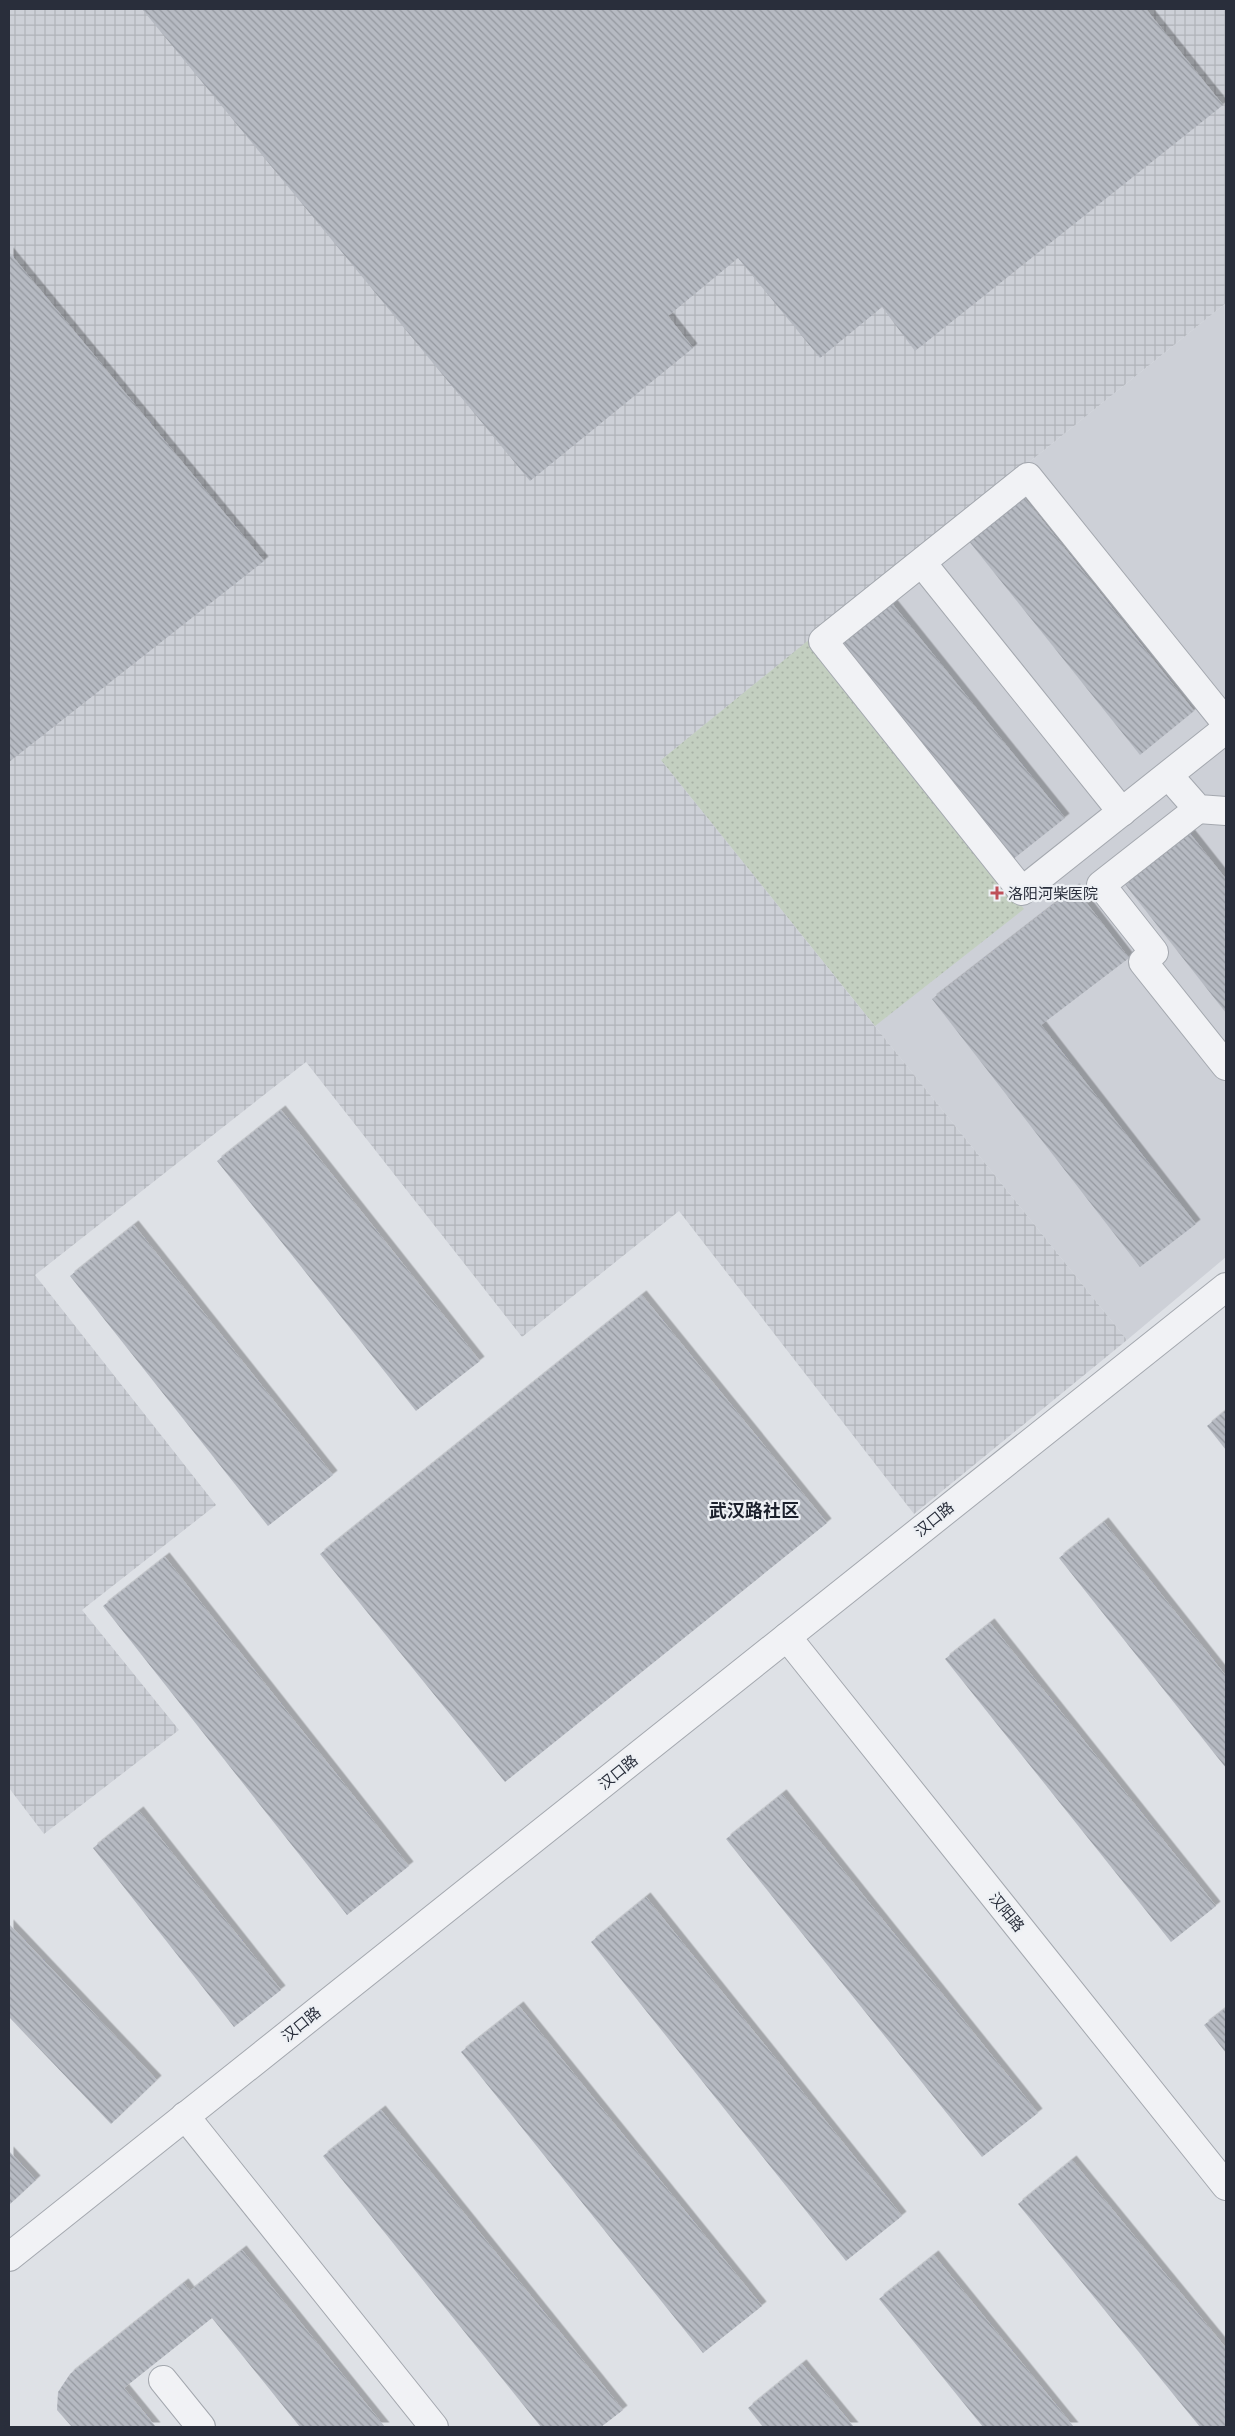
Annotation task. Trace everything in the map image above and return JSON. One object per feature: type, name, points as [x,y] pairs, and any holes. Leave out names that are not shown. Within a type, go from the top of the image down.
[{"type":"street","points":[[1226,723],[1028,477],[823,642],[1022,891],[1226,729]]},
{"type":"street","points":[[922,563],[1122,812]]},
{"type":"street","points":[[1169,776],[1198,810]]},
{"type":"street","points":[[1226,811],[1198,810],[1101,885],[1154,952],[1142,962],[1226,1066]]},
{"type":"street","name":"汉口路","points":[[9,2256],[1226,1287]]},
{"type":"street","name":"汉阳路","points":[[787,1637],[1226,2186]]},
{"type":"street","points":[[185,2116],[434,2427]]},
{"type":"street","points":[[163,2380],[201,2427]]},
{"type":"shaded area","points":[[9,9],[1226,9],[1226,303],[661,760],[1127,1340],[914,1514],[679,1211],[522,1337],[306,1062],[35,1275],[216,1505],[82,1610],[179,1730],[44,1834],[9,1788]]},
{"type":"shaded area","name":"洛阳河柴医院","points":[[1226,303],[1226,1257],[1127,1340],[661,760]]},
{"type":"green space","points":[[810,639],[1024,909],[875,1026],[661,760]]},
{"type":"building","points":[[142,9],[1146,9],[1223,105],[915,351],[882,307],[820,358],[738,258],[668,316],[693,348],[530,481]]},
{"type":"building","points":[[9,252],[264,561],[9,762]]},
{"type":"building","points":[[1023,496],[1194,711],[1140,755],[968,540]]},
{"type":"building","points":[[891,602],[1065,818],[1012,860],[838,644]]},
{"type":"building","points":[[1184,826],[1226,879],[1226,1013],[1120,878]]},
{"type":"building","points":[[1075,888],[1129,958],[1041,1025],[1196,1224],[1140,1267],[932,999]]},
{"type":"building","points":[[281,1110],[480,1361],[416,1411],[217,1161]]},
{"type":"building","points":[[134,1225],[333,1475],[268,1526],[70,1276]]},
{"type":"building","points":[[642,1295],[827,1523],[505,1782],[320,1554]]},
{"type":"building","points":[[1226,1410],[1226,1450],[1207,1426]]},
{"type":"building","points":[[1104,1522],[1226,1676],[1226,1768],[1059,1558]]},
{"type":"building","points":[[165,1557],[409,1866],[347,1915],[103,1606]]},
{"type":"building","points":[[990,1623],[1216,1906],[1171,1942],[945,1659]]},
{"type":"building","points":[[782,1794],[1038,2113],[982,2157],[726,1839]]},
{"type":"building","points":[[139,1811],[281,1990],[234,2027],[93,1848]]},
{"type":"building","points":[[646,1897],[902,2216],[846,2261],[591,1942]]},
{"type":"building","points":[[9,1924],[157,2080],[111,2124],[9,2017]]},
{"type":"building","points":[[519,2006],[762,2306],[703,2353],[461,2052]]},
{"type":"building","points":[[1226,2008],[1226,2053],[1204,2025]]},
{"type":"building","points":[[381,2110],[623,2410],[601,2427],[541,2427],[323,2156]]},
{"type":"building","points":[[9,2151],[36,2180],[9,2205]]},
{"type":"building","points":[[1072,2160],[1226,2348],[1226,2427],[1200,2427],[1018,2204]]},
{"type":"building","points":[[242,2250],[385,2427],[300,2427],[212,2318],[124,2388],[156,2427],[72,2427],[57,2410],[58,2392],[70,2374],[184,2283],[190,2291]]},
{"type":"building","points":[[934,2255],[1074,2427],[983,2427],[879,2299]]},
{"type":"building","points":[[802,2364],[854,2427],[763,2427],[748,2408]]},
{"type":"place","name":"洛阳河柴医院","points":[[997,893]]},
{"type":"district","name":"武汉路社区","points":[[754,1511]]}]
